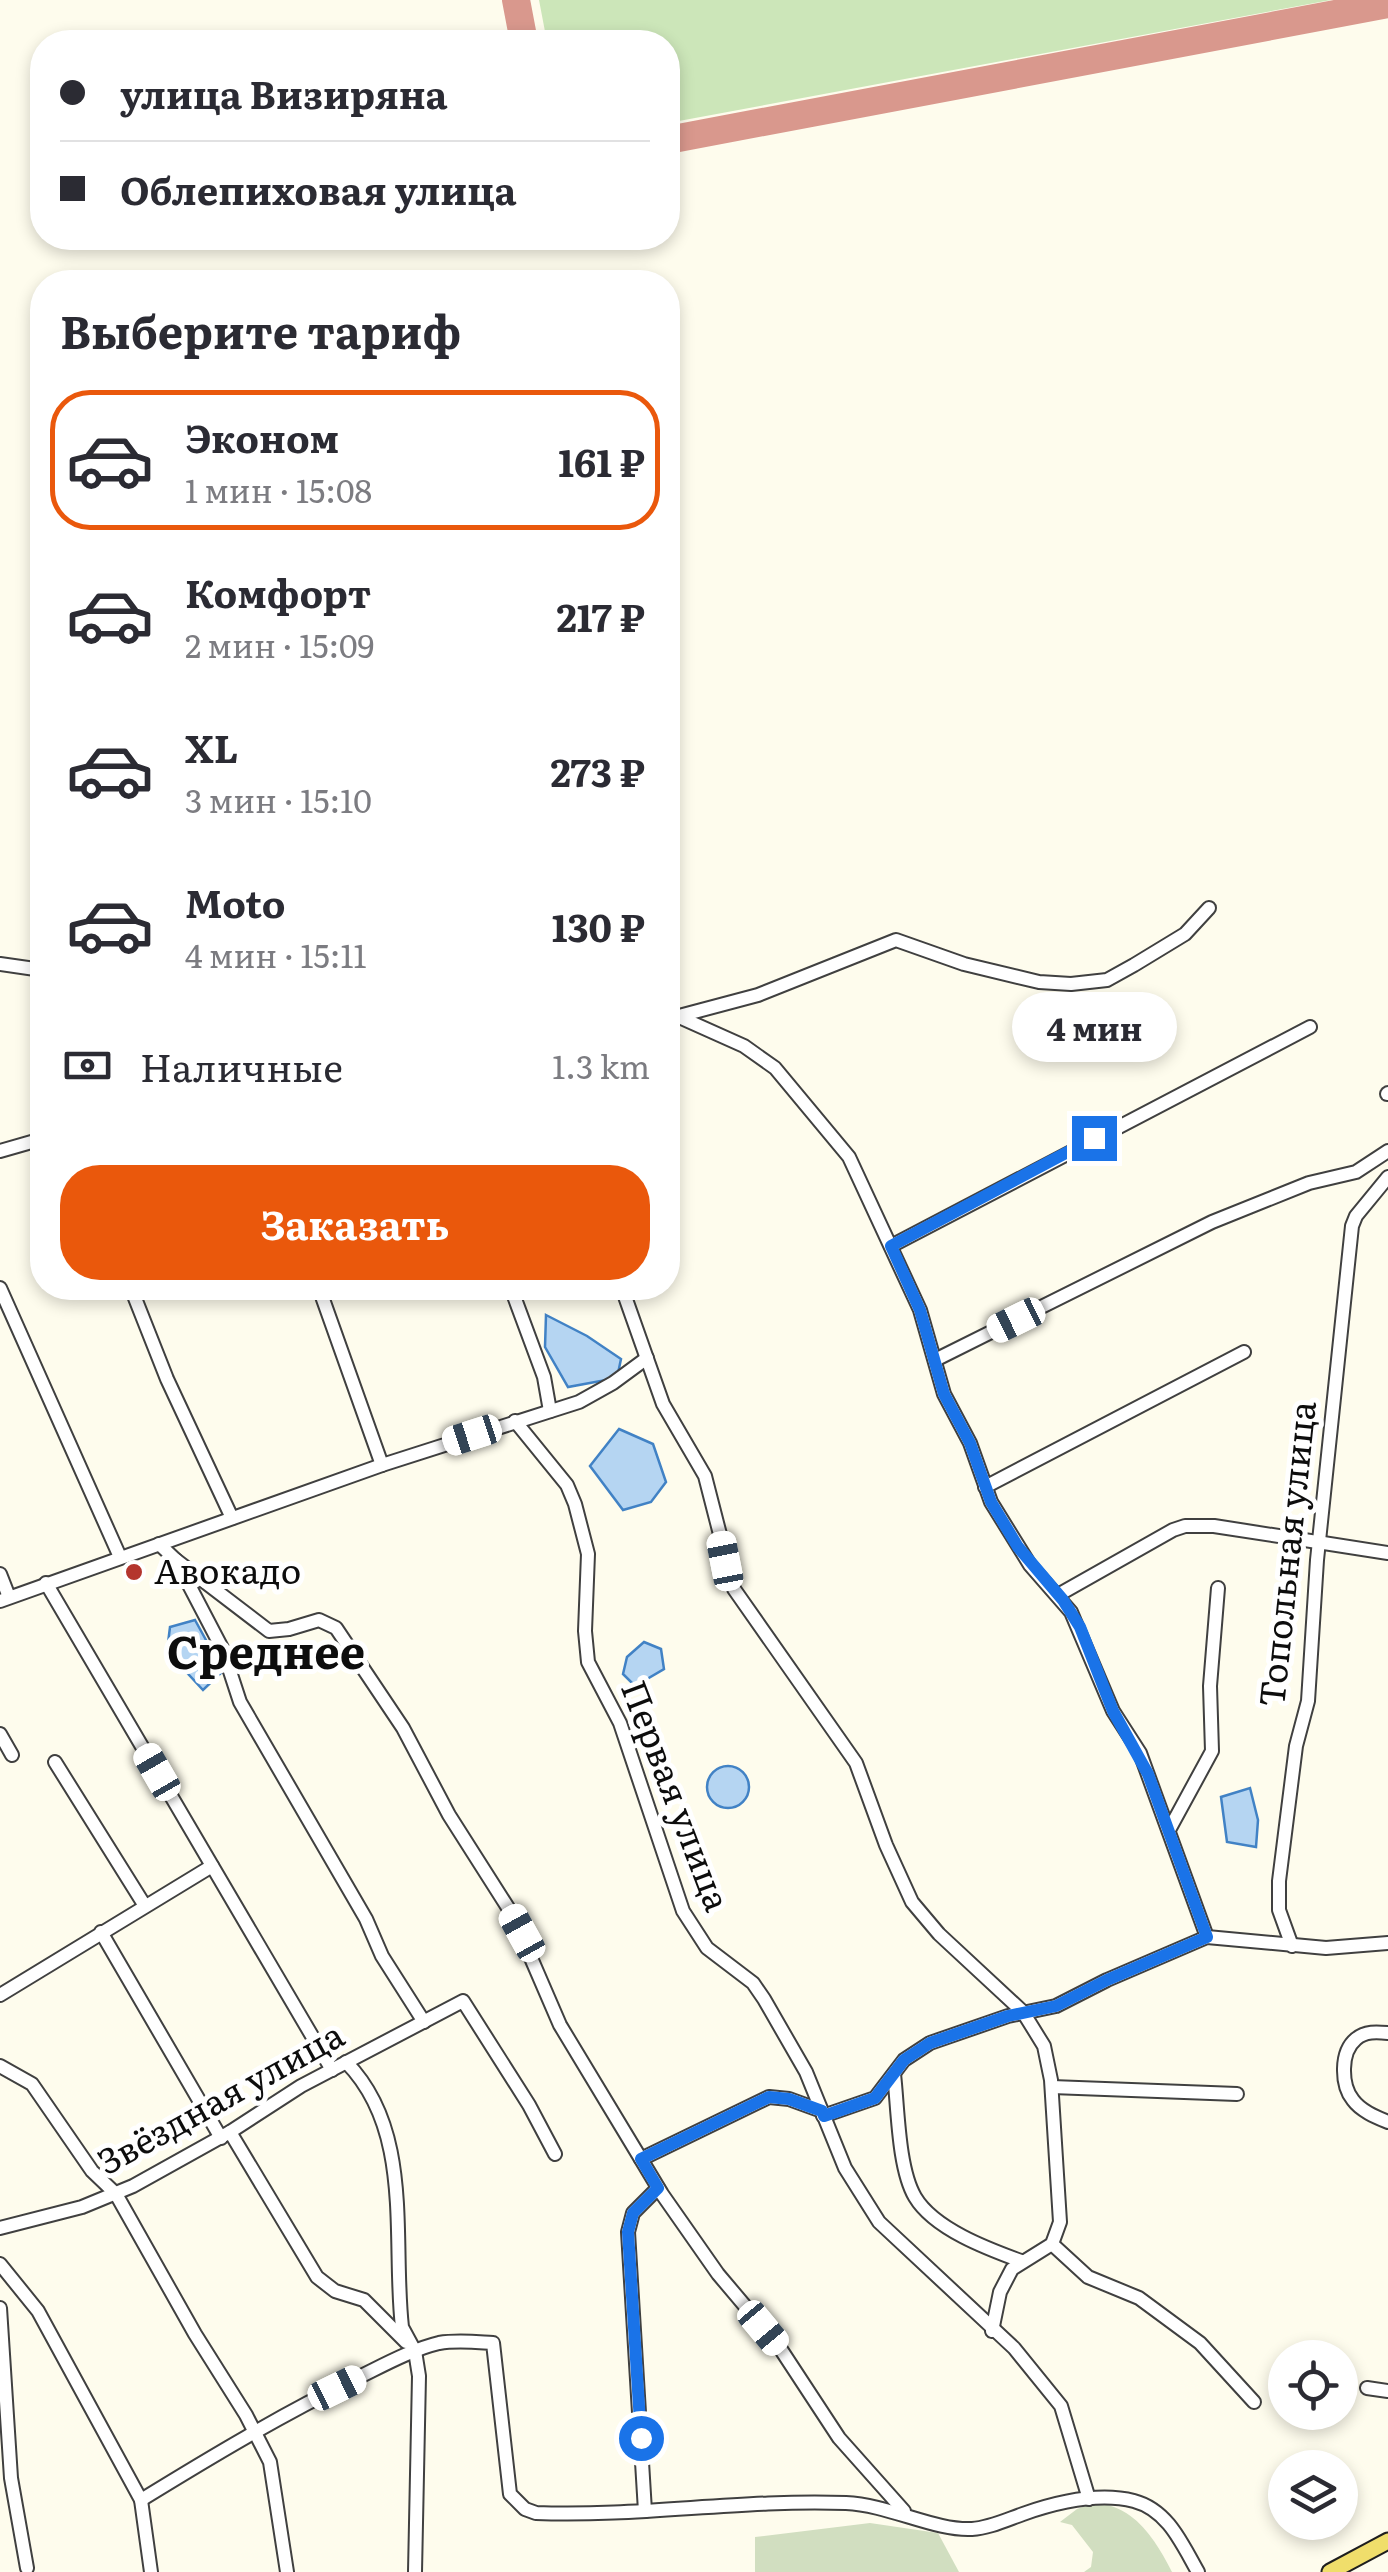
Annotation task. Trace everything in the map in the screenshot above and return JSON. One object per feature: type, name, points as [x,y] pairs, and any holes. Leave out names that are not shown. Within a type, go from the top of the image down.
[{"type":"main road","points":[[1330,2572],[1388,2541]]},
{"type":"street","points":[[680,1012],[758,994],[896,940],[941,958],[1040,982],[1106,980],[1186,934],[1209,908]]},
{"type":"street","points":[[0,964],[30,968]]},
{"type":"street","points":[[680,1017],[744,1046],[788,1081],[849,1157],[920,1310],[944,1394],[970,1443],[985,1487],[1018,1547],[1080,1627],[1113,1711],[1140,1754],[1207,1937]]},
{"type":"street","points":[[891,1246],[1310,1027]]},
{"type":"street","points":[[0,1150],[30,1142]]},
{"type":"street","points":[[935,1360],[1212,1222],[1309,1183],[1356,1172],[1388,1151]]},
{"type":"street","name":"Топольная улица","points":[[1292,1946],[1279,1910],[1279,1881],[1296,1746],[1308,1701],[1319,1543],[1352,1226],[1388,1177]]},
{"type":"street","points":[[0,1288],[120,1557]]},
{"type":"street","points":[[136,1300],[167,1379],[232,1518]]},
{"type":"street","points":[[322,1300],[382,1465]]},
{"type":"street","points":[[515,1300],[544,1377],[550,1411]]},
{"type":"street","points":[[626,1300],[670,1419],[706,1476],[734,1589],[856,1764],[912,1902],[939,1934],[1023,2012],[1044,2046],[1052,2087],[1058,2234],[1052,2244],[1021,2262],[1005,2280],[992,2331]]},
{"type":"street","points":[[985,1487],[1244,1352]]},
{"type":"street","points":[[0,1574],[5,1599],[382,1465],[596,1394],[647,1358]]},
{"type":"street","name":"Первая улица","points":[[515,1421],[567,1485],[575,1504],[588,1554],[588,1662],[620,1723],[683,1911],[707,1948],[753,1983],[764,1999],[799,2058],[845,2168],[880,2222],[1031,2367],[1061,2406],[1089,2499]]},
{"type":"street","points":[[1058,1596],[1185,1526],[1214,1526],[1388,1553]]},
{"type":"street","points":[[159,1544],[269,1631],[289,1630],[319,1620],[336,1628],[402,1728],[449,1815],[512,1914],[560,2025],[658,2188],[718,2274],[778,2345],[839,2438],[906,2514]]},
{"type":"street","points":[[176,1560],[223,1650],[240,1702],[366,1919],[382,1956],[424,2022]]},
{"type":"street","points":[[46,1583],[332,2070]]},
{"type":"street","points":[[1169,1830],[1212,1752],[1210,1686],[1218,1588]]},
{"type":"street","points":[[0,1734],[12,1754]]},
{"type":"street","points":[[55,1762],[144,1906]]},
{"type":"street","points":[[0,1995],[212,1866]]},
{"type":"street","points":[[100,1932],[317,2277],[334,2290],[364,2300],[414,2351]]},
{"type":"street","points":[[641,2159],[769,2097],[789,2099],[822,2113],[875,2098],[916,2050],[930,2043],[1023,2012],[1056,2006],[1207,1937],[1326,1948],[1388,1943]]},
{"type":"street","name":"Звёздная улица","points":[[0,2228],[116,2194],[226,2135],[346,2062],[463,2002],[555,2154]]},
{"type":"street","points":[[1388,2034],[1376,2032],[1355,2039],[1345,2059],[1346,2087],[1351,2099],[1388,2122]]},
{"type":"street","points":[[346,2062],[371,2091],[388,2138],[402,2327],[414,2351],[419,2376],[415,2572]]},
{"type":"street","points":[[0,2066],[32,2084],[92,2171],[116,2194],[254,2430],[270,2462],[287,2572]]},
{"type":"street","points":[[894,2074],[907,2174],[916,2200],[968,2239],[1021,2262]]},
{"type":"street","points":[[1052,2087],[1238,2094]]},
{"type":"street","points":[[645,2512],[628,2232],[633,2213],[658,2188]]},
{"type":"street","points":[[1052,2244],[1088,2277],[1139,2298],[1200,2344],[1254,2402]]},
{"type":"street","points":[[0,2264],[38,2311],[141,2500],[151,2572]]},
{"type":"street","points":[[0,2308],[11,2478],[27,2568]]},
{"type":"street","points":[[141,2500],[254,2430],[414,2351],[442,2343],[493,2343],[510,2494],[516,2503],[536,2513],[645,2512],[771,2502],[865,2504],[970,2529],[1050,2505],[1089,2499],[1132,2500],[1156,2512],[1174,2530],[1198,2572]]},
{"type":"street","points":[[1367,2388],[1388,2391]]},
{"type":"green space","points":[[539,0],[1331,0],[680,121],[680,30],[545,30]]},
{"type":"green space","points":[[1095,2503],[1109,2505],[1132,2517],[1151,2536],[1172,2572],[1084,2572],[1091,2567],[1093,2552],[1072,2525],[1060,2522],[1077,2509]]},
{"type":"green space","points":[[870,2523],[938,2533],[959,2572],[755,2572],[755,2537]]},
{"type":"water","points":[[546,1315],[621,1359],[617,1378],[568,1387],[545,1347]]},
{"type":"water","points":[[619,1429],[653,1444],[666,1482],[651,1502],[623,1510],[590,1466]]},
{"type":"water","points":[[195,1620],[223,1671],[203,1690],[167,1651],[170,1627]]},
{"type":"water","points":[[644,1642],[661,1649],[664,1669],[635,1686],[623,1674],[627,1657]]},
{"type":"water","points":[[728,1766],[743,1772],[749,1787],[743,1802],[728,1808],[713,1802],[707,1787],[713,1772]]},
{"type":"water","points":[[1250,1788],[1258,1820],[1256,1847],[1227,1842],[1221,1797]]},
{"type":"taxiway","points":[[516,0],[522,30]]},
{"type":"taxiway","points":[[680,138],[1388,4]]},
{"type":"place","name":"Авокадо","points":[[134,1572]]},
{"type":"district","name":"Среднее","points":[[266,1653]]},
{"type":"route","points":[[641,2438],[628,2232],[633,2213],[658,2188],[641,2159],[769,2097],[803,2103],[822,2111],[824,2116],[860,2105],[875,2098],[904,2060],[930,2043],[1008,2016],[1056,2006],[1207,1937],[1140,1754],[1113,1711],[1080,1627],[1063,1600],[1030,1565],[991,1502],[970,1443],[944,1394],[928,1332],[891,1246],[1094,1138]]}]
